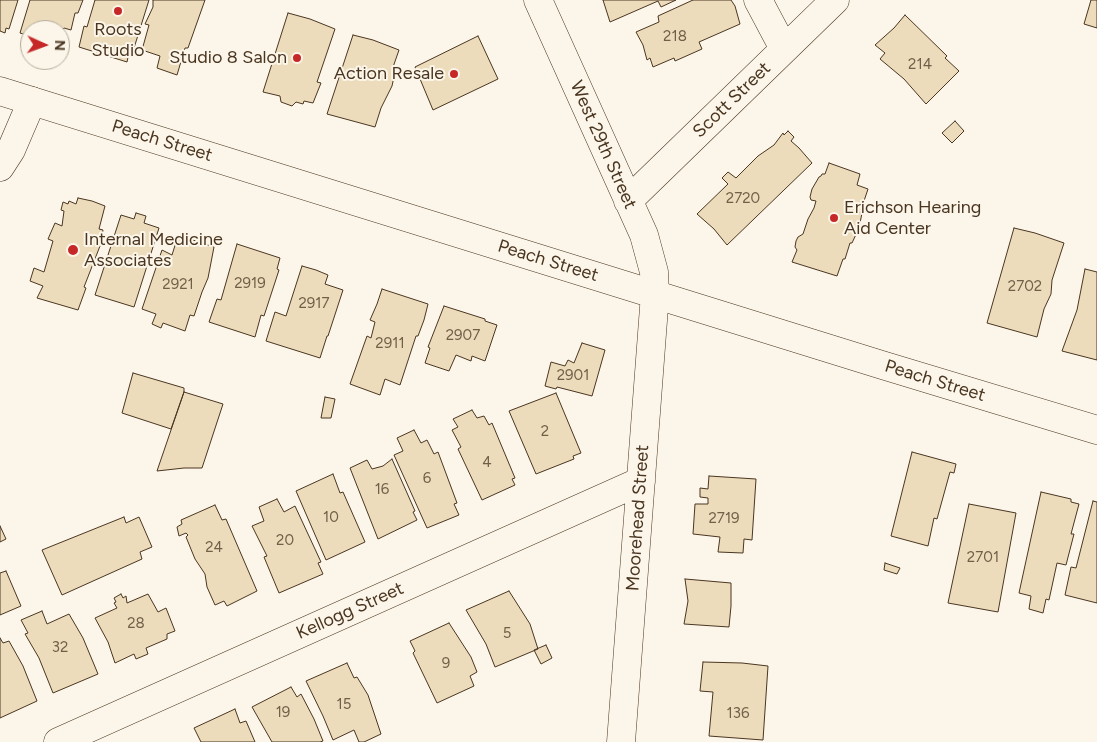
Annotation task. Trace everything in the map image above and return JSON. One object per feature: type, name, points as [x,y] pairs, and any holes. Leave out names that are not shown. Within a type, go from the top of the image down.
[{"type":"street","name":"West 29th Street","points":[[538,0],[644,235],[654,272],[656,294]]},
{"type":"street","points":[[758,0],[784,49]]},
{"type":"street","name":"Scott Street","points":[[628,201],[835,0]]},
{"type":"street","name":"Peach Street","points":[[0,91],[1097,430]]},
{"type":"street","points":[[0,166],[11,150],[32,101]]},
{"type":"street","name":"Moorehead Street","points":[[621,742],[656,294]]},
{"type":"street","name":"Kellogg Street","points":[[58,742],[642,480]]},
{"type":"building","points":[[0,0],[18,0],[9,29],[6,28],[5,33],[0,31]]},
{"type":"building","points":[[30,0],[83,0],[78,13],[75,13],[71,30],[70,20],[24,20]]},
{"type":"building","points":[[95,0],[149,0],[134,48],[130,48],[127,62],[79,47],[84,26],[87,27]]},
{"type":"building","points":[[153,0],[205,0],[188,48],[185,48],[177,75],[157,68],[160,56],[142,50],[149,25],[145,24],[153,7]]},
{"type":"building","points":[[603,0],[676,0],[661,7],[658,1],[610,22]]},
{"type":"building","points":[[693,0],[731,0],[735,6],[740,24],[699,42],[702,49],[675,61],[674,58],[653,67],[650,58],[647,60],[643,45],[636,32],[659,22],[658,16]]},
{"type":"building","points":[[1091,0],[1097,0],[1097,28],[1084,24]]},
{"type":"building","points":[[288,13],[335,29],[317,82],[321,83],[313,103],[304,101],[303,104],[296,102],[292,106],[281,102],[280,96],[263,92]]},
{"type":"building","points":[[905,15],[947,56],[945,58],[959,71],[926,104],[904,79],[880,59],[885,53],[875,45]]},
{"type":"building","points":[[353,35],[399,50],[392,70],[395,72],[392,86],[381,108],[375,127],[327,114]]},
{"type":"building","points":[[478,36],[498,79],[433,110],[415,67]]},
{"type":"building","points":[[955,121],[964,131],[952,143],[942,133]]},
{"type":"building","points":[[788,131],[794,137],[791,141],[812,163],[727,245],[714,229],[697,214],[728,184],[722,178],[728,172],[736,178],[758,156],[774,145],[783,133],[784,135]]},
{"type":"building","points":[[829,163],[860,174],[857,185],[868,189],[860,213],[862,213],[859,228],[852,243],[850,243],[837,276],[792,262],[797,250],[795,247],[796,241],[803,234],[816,201],[811,200],[810,197],[812,189],[819,177],[825,174]]},
{"type":"building","points":[[78,198],[105,206],[99,229],[103,230],[100,246],[84,287],[86,288],[78,310],[37,298],[43,286],[30,281],[34,268],[44,272],[53,241],[48,239],[55,223],[62,226],[64,211],[61,210],[63,202],[68,204],[69,201],[76,204]]},
{"type":"building","points":[[136,213],[146,216],[144,223],[159,228],[134,307],[95,295],[121,215],[134,219]]},
{"type":"building","points":[[1014,228],[1064,243],[1052,280],[1051,294],[1044,309],[1037,337],[987,323]]},
{"type":"building","points":[[178,236],[214,247],[208,278],[194,316],[190,315],[185,331],[163,323],[161,328],[152,324],[156,314],[142,309],[162,250],[172,255]]},
{"type":"building","points":[[237,244],[280,258],[277,269],[279,270],[264,316],[261,315],[255,337],[209,322],[217,299],[221,300]]},
{"type":"building","points":[[302,266],[328,275],[325,284],[343,290],[320,358],[266,341],[275,312],[286,316]]},
{"type":"building","points":[[1085,269],[1097,272],[1097,360],[1062,351],[1077,310]]},
{"type":"building","points":[[382,289],[428,304],[400,385],[385,379],[380,395],[350,384],[367,336],[371,338],[375,322],[370,320]]},
{"type":"building","points":[[444,306],[485,319],[485,321],[497,325],[485,361],[472,356],[471,361],[456,355],[449,371],[425,363],[430,348],[428,347]]},
{"type":"building","points":[[582,343],[605,350],[592,396],[557,387],[556,389],[545,386],[551,362],[565,366],[568,360],[574,363]]},
{"type":"building","points":[[133,373],[184,388],[171,429],[122,413]]},
{"type":"building","points":[[184,392],[223,404],[202,468],[157,471]]},
{"type":"building","points":[[556,393],[581,453],[573,456],[574,459],[536,474],[509,411]]},
{"type":"building","points":[[325,397],[335,399],[331,418],[321,418]]},
{"type":"building","points":[[472,410],[477,418],[484,416],[489,425],[492,423],[515,478],[512,479],[515,485],[482,500],[458,449],[461,447],[452,430],[458,427],[453,419]]},
{"type":"building","points":[[414,430],[421,443],[427,440],[434,454],[438,452],[457,503],[454,504],[459,515],[427,528],[394,455],[403,451],[397,438]]},
{"type":"building","points":[[912,452],[956,464],[954,473],[950,472],[937,519],[934,518],[928,546],[891,536]]},
{"type":"building","points":[[392,459],[415,511],[413,512],[417,520],[378,539],[350,468],[367,460],[372,469],[383,466]]},
{"type":"building","points":[[333,474],[340,493],[343,492],[365,542],[326,560],[296,491]]},
{"type":"building","points":[[709,476],[756,479],[752,540],[744,539],[743,553],[718,552],[720,537],[693,534],[695,504],[708,504],[708,498],[700,497],[700,488],[708,489]]},
{"type":"building","points":[[1041,492],[1071,499],[1071,502],[1079,504],[1071,534],[1074,534],[1066,565],[1057,563],[1049,600],[1046,599],[1043,613],[1029,609],[1031,596],[1019,593]]},
{"type":"building","points":[[277,499],[284,512],[295,506],[321,562],[318,563],[323,574],[279,593],[264,557],[267,556],[252,526],[264,521],[259,507]]},
{"type":"building","points":[[1093,501],[1097,502],[1097,603],[1065,595],[1071,567],[1076,568]]},
{"type":"building","points":[[969,504],[1016,513],[998,612],[948,603]]},
{"type":"building","points":[[215,505],[222,520],[226,519],[257,591],[227,606],[224,601],[215,605],[207,587],[205,574],[195,559],[186,537],[188,535],[186,533],[179,536],[177,527],[182,524],[181,520]]},
{"type":"building","points":[[124,517],[126,523],[139,517],[152,547],[140,552],[142,559],[62,595],[42,550]]},
{"type":"building","points":[[0,526],[6,539],[0,542]]},
{"type":"building","points":[[885,563],[900,568],[897,574],[884,570]]},
{"type":"building","points":[[6,571],[21,606],[0,615],[0,573]]},
{"type":"building","points":[[685,579],[731,583],[729,627],[684,624],[688,601]]},
{"type":"building","points":[[509,591],[530,624],[538,649],[495,667],[486,644],[466,610]]},
{"type":"building","points":[[121,594],[123,598],[126,596],[127,603],[148,594],[158,612],[166,608],[175,631],[167,634],[167,639],[146,648],[148,654],[136,659],[134,654],[115,663],[108,642],[95,618],[117,608],[114,598]]},
{"type":"building","points":[[42,611],[47,624],[69,614],[83,638],[98,674],[53,693],[39,658],[25,634],[28,633],[21,620]]},
{"type":"building","points":[[449,623],[471,657],[477,672],[470,676],[474,686],[437,703],[413,653],[415,651],[410,641]]},
{"type":"building","points":[[0,638],[3,643],[9,641],[23,666],[37,701],[0,718]]},
{"type":"building","points":[[546,645],[552,658],[541,664],[534,650]]},
{"type":"building","points":[[703,662],[768,666],[763,740],[709,736],[713,692],[700,691]]},
{"type":"building","points":[[347,663],[354,678],[357,677],[368,695],[381,734],[364,742],[359,742],[354,730],[333,740],[306,681]]},
{"type":"building","points":[[291,687],[297,697],[301,694],[323,741],[272,742],[252,707]]},
{"type":"building","points":[[235,709],[240,723],[246,721],[255,742],[201,742],[194,728]]},
{"type":"place","name":"Roots Studio","points":[[118,11]]},
{"type":"place","name":"Studio 8 Salon","points":[[297,58]]},
{"type":"place","name":"Action Resale","points":[[454,74]]},
{"type":"place","name":"Erichson Hearing Aid Center","points":[[834,218]]},
{"type":"place","name":"Internal Medicine Associates","points":[[73,250]]}]
